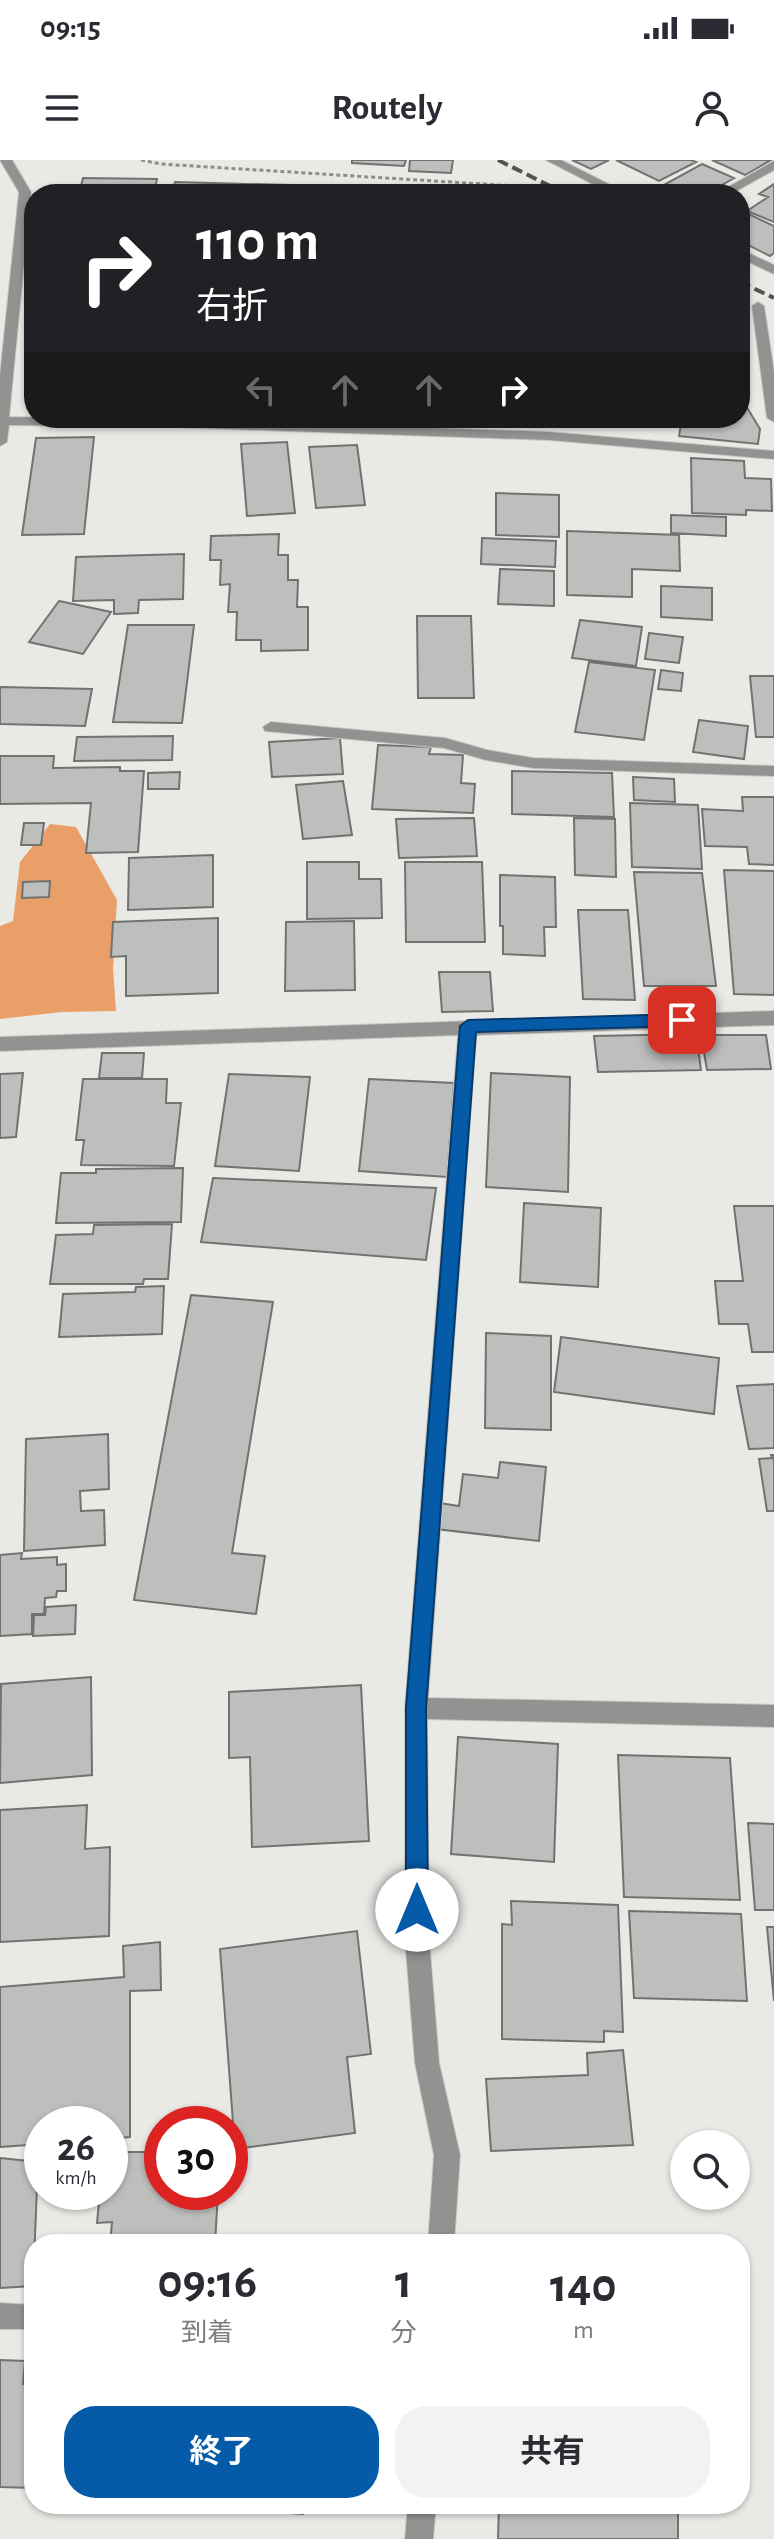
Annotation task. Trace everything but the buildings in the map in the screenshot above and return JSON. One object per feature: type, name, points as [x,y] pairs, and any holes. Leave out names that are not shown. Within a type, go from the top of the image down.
[{"type":"street","points":[[6,160],[24,190]]},
{"type":"street","points":[[552,160],[601,184]]},
{"type":"street","points":[[740,184],[774,165]]},
{"type":"street","points":[[574,183],[589,178]]},
{"type":"street","points":[[0,442],[24,203]]},
{"type":"street","points":[[750,258],[774,270]]},
{"type":"street","points":[[758,306],[774,418]]},
{"type":"street","points":[[4,421],[24,421]]},
{"type":"street","points":[[316,428],[549,436],[774,455]]},
{"type":"street","points":[[271,727],[445,743],[486,755],[533,763],[774,771]]},
{"type":"street","points":[[0,1044],[774,1018]]},
{"type":"street","points":[[442,2234],[447,2155],[427,2063],[417,1938],[416,1708],[468,1026]]},
{"type":"street","points":[[416,1708],[774,1716]]},
{"type":"street","points":[[0,2316],[24,2317]]},
{"type":"street","points":[[419,2539],[421,2514]]},
{"type":"path","points":[[141,160],[161,164],[484,184]]},
{"type":"shaded area","points":[[50,824],[76,827],[117,900],[113,969],[116,1011],[62,1012],[0,1019],[0,926],[13,921],[20,862]]},
{"type":"railway","points":[[498,160],[546,184]]},
{"type":"railway","points":[[750,287],[774,298]]},
{"type":"route","points":[[417,1910],[416,1708],[468,1026],[682,1020]]}]
